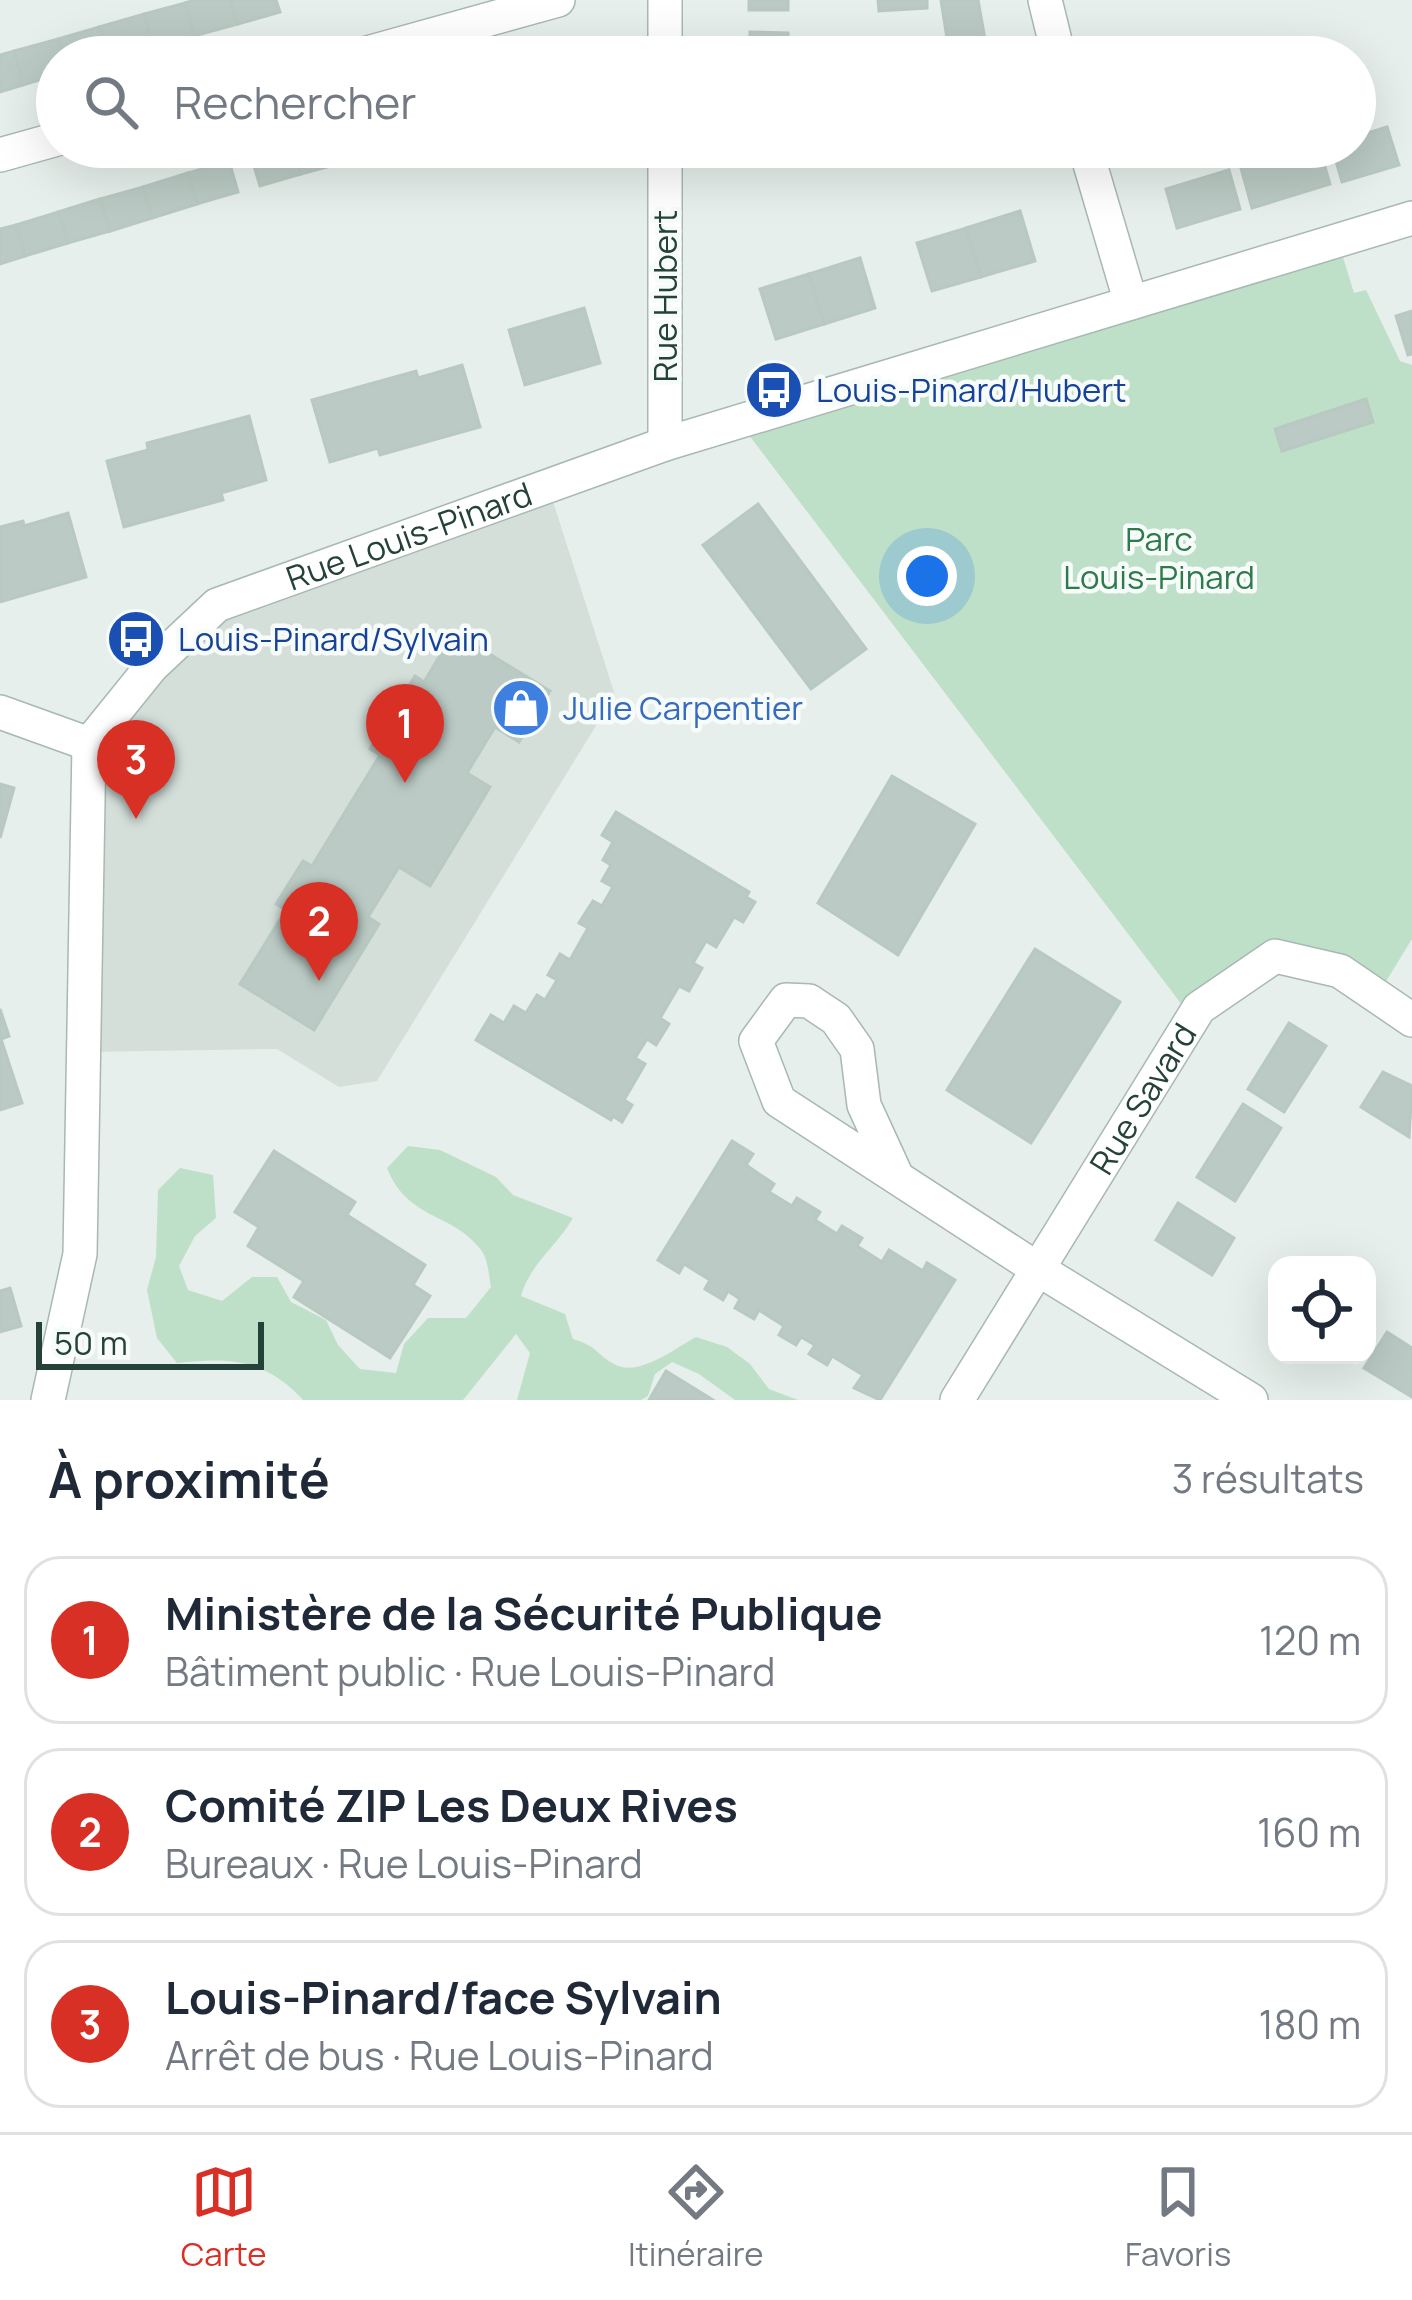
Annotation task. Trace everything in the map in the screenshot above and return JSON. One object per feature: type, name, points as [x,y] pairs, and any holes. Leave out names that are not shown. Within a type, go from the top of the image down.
[{"type":"street","points":[[429,36],[558,0]]},
{"type":"street","points":[[664,0],[664,36]]},
{"type":"street","points":[[1045,0],[1054,36]]},
{"type":"street","points":[[0,155],[36,145]]},
{"type":"street","name":"Rue Hubert","points":[[664,168],[664,445]]},
{"type":"street","points":[[1091,168],[1131,303]]},
{"type":"street","name":"Rue Louis-Pinard","points":[[89,744],[152,666],[217,605],[664,445],[1412,218]]},
{"type":"street","points":[[0,712],[89,744],[80,1254],[48,1400]]},
{"type":"street","name":"Rue Savard","points":[[957,1400],[1198,1008],[1275,956],[1340,971],[1412,1020]]},
{"type":"street","points":[[897,1177],[864,1105],[857,1049],[836,1018],[809,1001],[786,1000],[756,1041],[779,1101],[1036,1268],[1251,1400]]},
{"type":"shaded area","points":[[548,486],[615,695],[377,1081],[339,1087],[277,1049],[84,1052],[89,744],[217,605]]},
{"type":"green space","name":"Parc Louis-Pinard","points":[[1338,241],[1354,293],[1366,290],[1400,361],[1412,365],[1412,939],[1377,996],[1275,956],[1192,1018],[739,422]]},
{"type":"green space","points":[[408,1146],[440,1150],[496,1177],[513,1195],[573,1218],[531,1274],[521,1296],[565,1314],[573,1339],[614,1364],[634,1367],[696,1337],[727,1347],[750,1364],[769,1389],[798,1400],[735,1400],[699,1374],[672,1362],[655,1374],[648,1396],[641,1400],[517,1400],[530,1353],[516,1334],[463,1400],[303,1400],[275,1376],[246,1364],[177,1363],[157,1338],[147,1290],[156,1257],[158,1190],[180,1168],[213,1175],[216,1218],[195,1236],[179,1266],[188,1290],[222,1301],[252,1277],[277,1277],[291,1302],[326,1320],[338,1345],[360,1369],[396,1373],[404,1344],[428,1318],[466,1318],[491,1287],[485,1258],[470,1238],[419,1207],[396,1185],[387,1168]]},
{"type":"building","points":[[230,0],[238,24],[194,36],[185,3]]},
{"type":"building","points":[[230,0],[276,0],[280,12],[238,24]]},
{"type":"building","points":[[749,0],[788,0],[788,10],[749,10]]},
{"type":"building","points":[[878,0],[927,0],[927,8],[879,11]]},
{"type":"building","points":[[941,0],[978,0],[984,36],[947,36]]},
{"type":"building","points":[[185,3],[194,36],[150,36],[144,14]]},
{"type":"building","points":[[144,14],[150,36],[102,36],[99,27]]},
{"type":"building","points":[[99,27],[102,36],[68,36]]},
{"type":"building","points":[[750,32],[788,33],[788,36],[750,36]]},
{"type":"building","points":[[36,45],[36,81],[23,85],[14,51]]},
{"type":"building","points":[[14,51],[23,85],[0,92],[0,55]]},
{"type":"building","points":[[1387,127],[1399,165],[1342,182],[1338,168],[1376,168],[1376,130]]},
{"type":"building","points":[[231,168],[238,192],[197,204],[188,173]]},
{"type":"building","points":[[255,168],[299,168],[301,174],[260,186]]},
{"type":"building","points":[[1241,168],[1325,168],[1330,184],[1252,208]]},
{"type":"building","points":[[1229,170],[1240,209],[1177,228],[1166,189]]},
{"type":"building","points":[[188,173],[197,204],[152,218],[143,187]]},
{"type":"building","points":[[143,187],[152,218],[110,231],[100,199]]},
{"type":"building","points":[[100,199],[110,231],[68,243],[58,212]]},
{"type":"building","points":[[1020,211],[1035,261],[981,277],[966,228]]},
{"type":"building","points":[[58,212],[68,243],[25,256],[16,225]]},
{"type":"building","points":[[16,225],[25,256],[0,264],[0,229]]},
{"type":"building","points":[[966,228],[981,277],[932,291],[917,243]]},
{"type":"building","points":[[860,258],[875,308],[824,324],[809,274]]},
{"type":"building","points":[[809,274],[824,324],[776,339],[760,289]]},
{"type":"building","points":[[584,308],[600,363],[525,385],[509,330]]},
{"type":"building","points":[[1412,311],[1412,354],[1408,355],[1396,316]]},
{"type":"building","points":[[462,365],[480,427],[380,455],[378,448],[330,462],[312,400],[416,371],[418,378]]},
{"type":"building","points":[[1366,399],[1373,422],[1282,451],[1275,429]]},
{"type":"building","points":[[249,416],[266,480],[221,493],[223,500],[124,527],[107,461],[148,450],[147,443]]},
{"type":"building","points":[[758,504],[866,649],[811,689],[703,545]]},
{"type":"building","points":[[68,513],[86,577],[0,602],[0,527],[23,521],[24,526]]},
{"type":"building","points":[[454,632],[550,691],[519,742],[495,727],[467,773],[490,787],[430,886],[399,867],[368,917],[379,924],[314,1030],[240,984],[286,910],[276,904],[303,861],[312,866],[380,755],[370,749],[415,676],[424,682]]},
{"type":"building","points":[[892,776],[975,824],[898,955],[818,903]]},
{"type":"building","points":[[0,784],[14,788],[0,838]]},
{"type":"building","points":[[616,812],[749,892],[746,897],[755,902],[743,922],[734,917],[716,947],[706,941],[693,963],[702,968],[689,991],[679,986],[660,1018],[669,1024],[656,1045],[647,1039],[635,1058],[645,1064],[624,1100],[632,1105],[622,1122],[613,1116],[611,1120],[476,1040],[491,1015],[504,1023],[514,1006],[526,1013],[537,995],[545,1000],[557,980],[548,975],[560,954],[570,960],[588,928],[579,923],[593,901],[602,906],[613,887],[602,881],[611,865],[603,860],[613,842],[602,835]]},
{"type":"building","points":[[1035,949],[1120,1002],[1031,1143],[947,1090]]},
{"type":"building","points":[[0,1009],[9,1036],[1,1039],[22,1103],[0,1110]]},
{"type":"building","points":[[1289,1023],[1326,1046],[1284,1112],[1248,1089]]},
{"type":"building","points":[[1383,1072],[1412,1086],[1409,1137],[1361,1107]]},
{"type":"building","points":[[1243,1104],[1281,1128],[1235,1201],[1197,1177]]},
{"type":"building","points":[[732,1141],[753,1154],[746,1165],[774,1184],[769,1192],[792,1206],[797,1198],[820,1212],[815,1220],[837,1234],[842,1226],[862,1238],[857,1246],[882,1262],[889,1250],[923,1271],[927,1263],[955,1280],[880,1400],[854,1388],[863,1375],[832,1356],[827,1365],[809,1354],[815,1345],[801,1337],[796,1345],[779,1335],[784,1326],[759,1310],[754,1319],[735,1308],[740,1299],[728,1291],[723,1300],[705,1289],[710,1280],[684,1264],[679,1273],[658,1260]]},
{"type":"building","points":[[274,1151],[355,1202],[347,1215],[425,1265],[413,1285],[430,1296],[390,1358],[294,1297],[304,1281],[248,1246],[259,1227],[235,1212]]},
{"type":"building","points":[[1178,1203],[1234,1238],[1212,1275],[1156,1240]]},
{"type":"building","points":[[10,1288],[21,1326],[0,1332],[0,1291]]},
{"type":"building","points":[[1387,1332],[1412,1348],[1412,1397],[1364,1368],[1376,1364],[1376,1349]]},
{"type":"building","points":[[666,1371],[713,1400],[649,1400]]},
{"type":"place","name":"Louis-Pinard/Hubert","points":[[774,390]]},
{"type":"place","name":"Louis-Pinard/Sylvain","points":[[136,639]]},
{"type":"place","name":"Julie Carpentier","points":[[521,708]]},
{"type":"place","name":"Ministère de la Sécurité Publique","points":[[405,783]]},
{"type":"place","name":"Louis-Pinard/face Sylvain","points":[[136,819]]},
{"type":"place","name":"Comité ZIP Les Deux Rives","points":[[319,981]]}]
